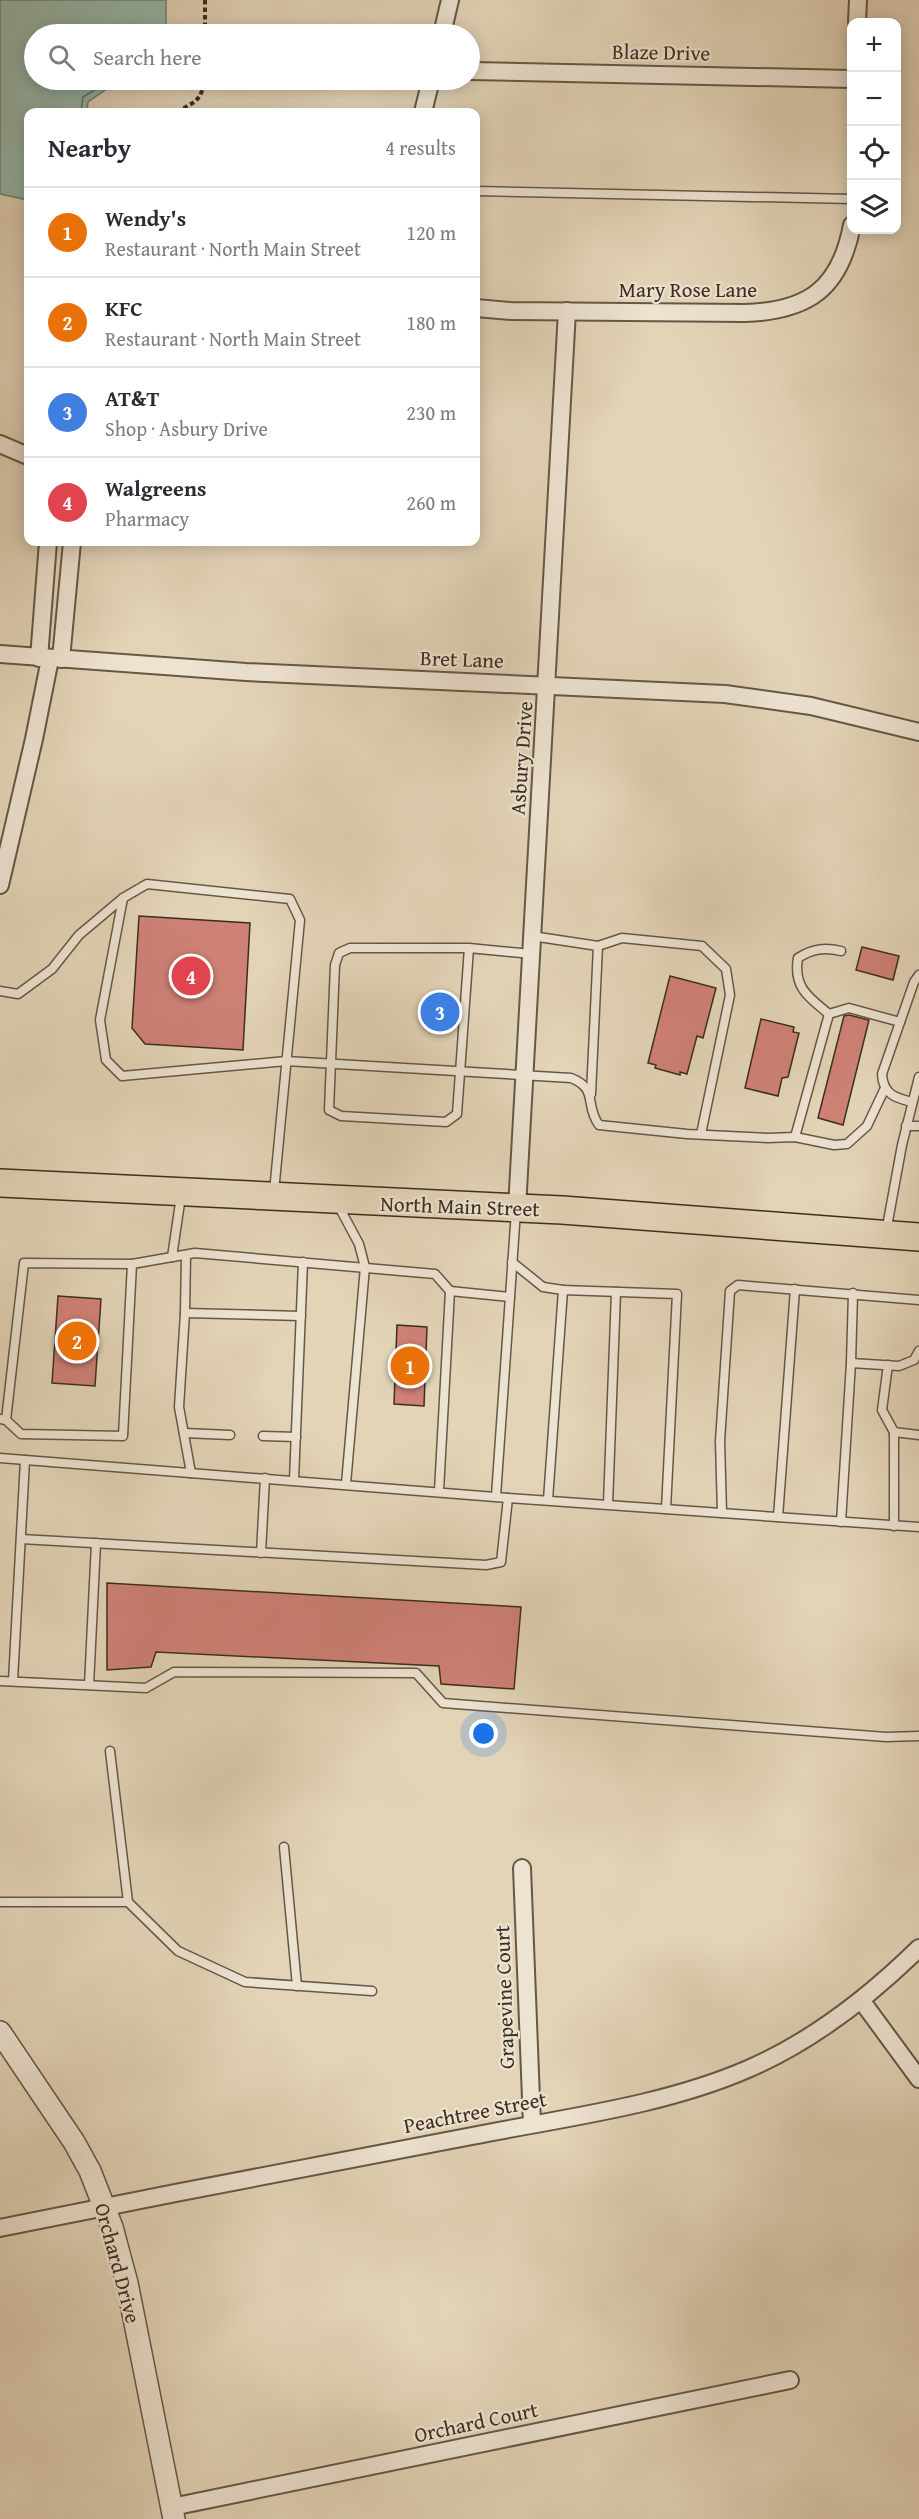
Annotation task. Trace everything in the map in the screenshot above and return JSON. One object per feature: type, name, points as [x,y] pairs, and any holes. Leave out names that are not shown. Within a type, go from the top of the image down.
[{"type":"main road","name":"North Main Street","points":[[0,1183],[647,1215],[919,1237]]},
{"type":"street","points":[[444,24],[450,0]]},
{"type":"street","points":[[857,18],[858,0]]},
{"type":"street","name":"Blaze Drive","points":[[480,71],[847,79]]},
{"type":"street","points":[[424,108],[428,90]]},
{"type":"street","name":"Mary Rose Lane","points":[[480,308],[745,313],[783,310],[814,296],[826,284],[844,255],[850,234]]},
{"type":"street","name":"Asbury Drive","points":[[517,1208],[523,1074],[548,686],[567,311]]},
{"type":"street","points":[[0,444],[24,454]]},
{"type":"street","points":[[48,546],[50,659]]},
{"type":"street","points":[[0,885],[34,739],[71,546]]},
{"type":"street","name":"Bret Lane","points":[[0,654],[246,672],[697,692],[764,698],[820,708],[919,732]]},
{"type":"street","name":"Grapevine Court","points":[[522,1868],[532,2124]]},
{"type":"street","name":"Peachtree Street","points":[[0,2228],[647,2101],[716,2082],[780,2054],[811,2036],[861,2000],[919,1948]]},
{"type":"street","points":[[861,2000],[919,2079]]},
{"type":"street","name":"Orchard Drive","points":[[0,2032],[68,2132],[90,2171],[105,2207],[127,2283],[173,2513]]},
{"type":"street","name":"Orchard Court","points":[[173,2513],[790,2380]]},
{"type":"lane","points":[[480,191],[847,199]]},
{"type":"lane","points":[[0,991],[18,994],[52,969],[79,934],[123,898],[147,884],[290,898],[300,920],[273,1198]]},
{"type":"lane","points":[[123,898],[100,1020],[106,1060],[122,1077],[286,1061],[571,1078],[580,1081],[591,1095]]},
{"type":"lane","points":[[532,936],[598,946],[622,938],[702,946],[726,969],[730,995],[701,1134]]},
{"type":"lane","points":[[598,946],[591,1111],[599,1125],[701,1134],[768,1138],[795,1137],[834,1145],[847,1144],[867,1126],[885,1088]]},
{"type":"lane","points":[[469,948],[457,1114],[446,1122],[341,1116],[329,1110],[335,965],[339,953],[350,948],[469,948],[532,954]]},
{"type":"lane","points":[[829,1014],[807,996],[796,974],[798,958],[811,950],[841,951]]},
{"type":"lane","points":[[912,1102],[890,1095],[885,1088],[882,1074],[914,982],[919,975]]},
{"type":"lane","points":[[829,1014],[849,1008],[900,1022]]},
{"type":"lane","points":[[795,1137],[829,1014]]},
{"type":"lane","points":[[886,1234],[906,1126],[919,1077]]},
{"type":"lane","points":[[906,1126],[919,1126]]},
{"type":"lane","points":[[172,1257],[182,1193]]},
{"type":"lane","points":[[335,1200],[359,1244],[365,1267],[346,1484]]},
{"type":"lane","points":[[496,1496],[517,1208]]},
{"type":"lane","points":[[132,1264],[123,1437],[21,1434],[3,1419],[24,1263],[132,1264],[195,1253],[435,1274],[450,1291],[510,1297]]},
{"type":"lane","points":[[186,1255],[179,1407],[190,1473]]},
{"type":"lane","points":[[294,1480],[303,1262]]},
{"type":"lane","points":[[512,1262],[543,1287],[563,1290],[677,1294],[666,1509]]},
{"type":"lane","points":[[722,1513],[720,1440],[730,1292],[738,1285],[919,1300]]},
{"type":"lane","points":[[778,1517],[795,1289]]},
{"type":"lane","points":[[548,1500],[563,1290]]},
{"type":"lane","points":[[439,1491],[450,1291]]},
{"type":"lane","points":[[608,1504],[616,1292]]},
{"type":"lane","points":[[841,1522],[853,1293]]},
{"type":"lane","points":[[185,1312],[301,1316]]},
{"type":"lane","points":[[851,1363],[900,1366],[914,1360],[919,1351]]},
{"type":"lane","points":[[888,1365],[882,1410],[894,1432],[894,1526]]},
{"type":"lane","points":[[894,1432],[919,1435]]},
{"type":"lane","points":[[184,1433],[230,1435]]},
{"type":"lane","points":[[263,1436],[296,1437]]},
{"type":"lane","points":[[0,1458],[508,1498],[919,1527]]},
{"type":"lane","points":[[13,1681],[26,1460]]},
{"type":"lane","points":[[261,1553],[265,1478]]},
{"type":"lane","points":[[21,1539],[486,1565],[501,1562],[508,1498]]},
{"type":"lane","points":[[89,1685],[96,1544]]},
{"type":"lane","points":[[0,1681],[146,1688],[174,1672],[416,1673],[443,1703],[886,1737],[919,1736]]},
{"type":"lane","points":[[110,1751],[128,1902],[178,1952],[244,1982],[372,1991]]},
{"type":"lane","points":[[284,1847],[297,1986]]},
{"type":"lane","points":[[0,1902],[128,1902]]},
{"type":"path","points":[[205,0],[205,24]]},
{"type":"path","points":[[186,108],[195,103],[202,90]]},
{"type":"water","points":[[0,0],[166,0],[166,24],[24,24],[24,90],[105,90],[88,102],[87,108],[24,108],[24,199],[0,194]]},
{"type":"building","points":[[139,916],[250,923],[243,1050],[145,1044],[132,1028]]},
{"type":"building","points":[[862,947],[899,956],[893,980],[856,970]]},
{"type":"building","points":[[670,976],[716,988],[703,1038],[697,1036],[687,1074],[680,1072],[680,1075],[655,1068],[656,1065],[648,1063]]},
{"type":"building","points":[[844,1016],[869,1020],[843,1125],[818,1118]]},
{"type":"building","points":[[761,1019],[794,1027],[793,1032],[799,1033],[788,1077],[782,1078],[778,1096],[745,1088]]},
{"type":"building","points":[[58,1296],[101,1299],[95,1386],[52,1383]]},
{"type":"building","points":[[397,1325],[427,1327],[424,1406],[394,1404]]},
{"type":"building","points":[[107,1583],[521,1607],[514,1689],[441,1684],[439,1666],[156,1652],[151,1667],[107,1670]]},
{"type":"place","name":"Walgreens","points":[[191,976]]},
{"type":"place","name":"AT&T","points":[[440,1012]]},
{"type":"place","name":"KFC","points":[[77,1341]]},
{"type":"place","name":"Wendy's","points":[[410,1366]]}]
